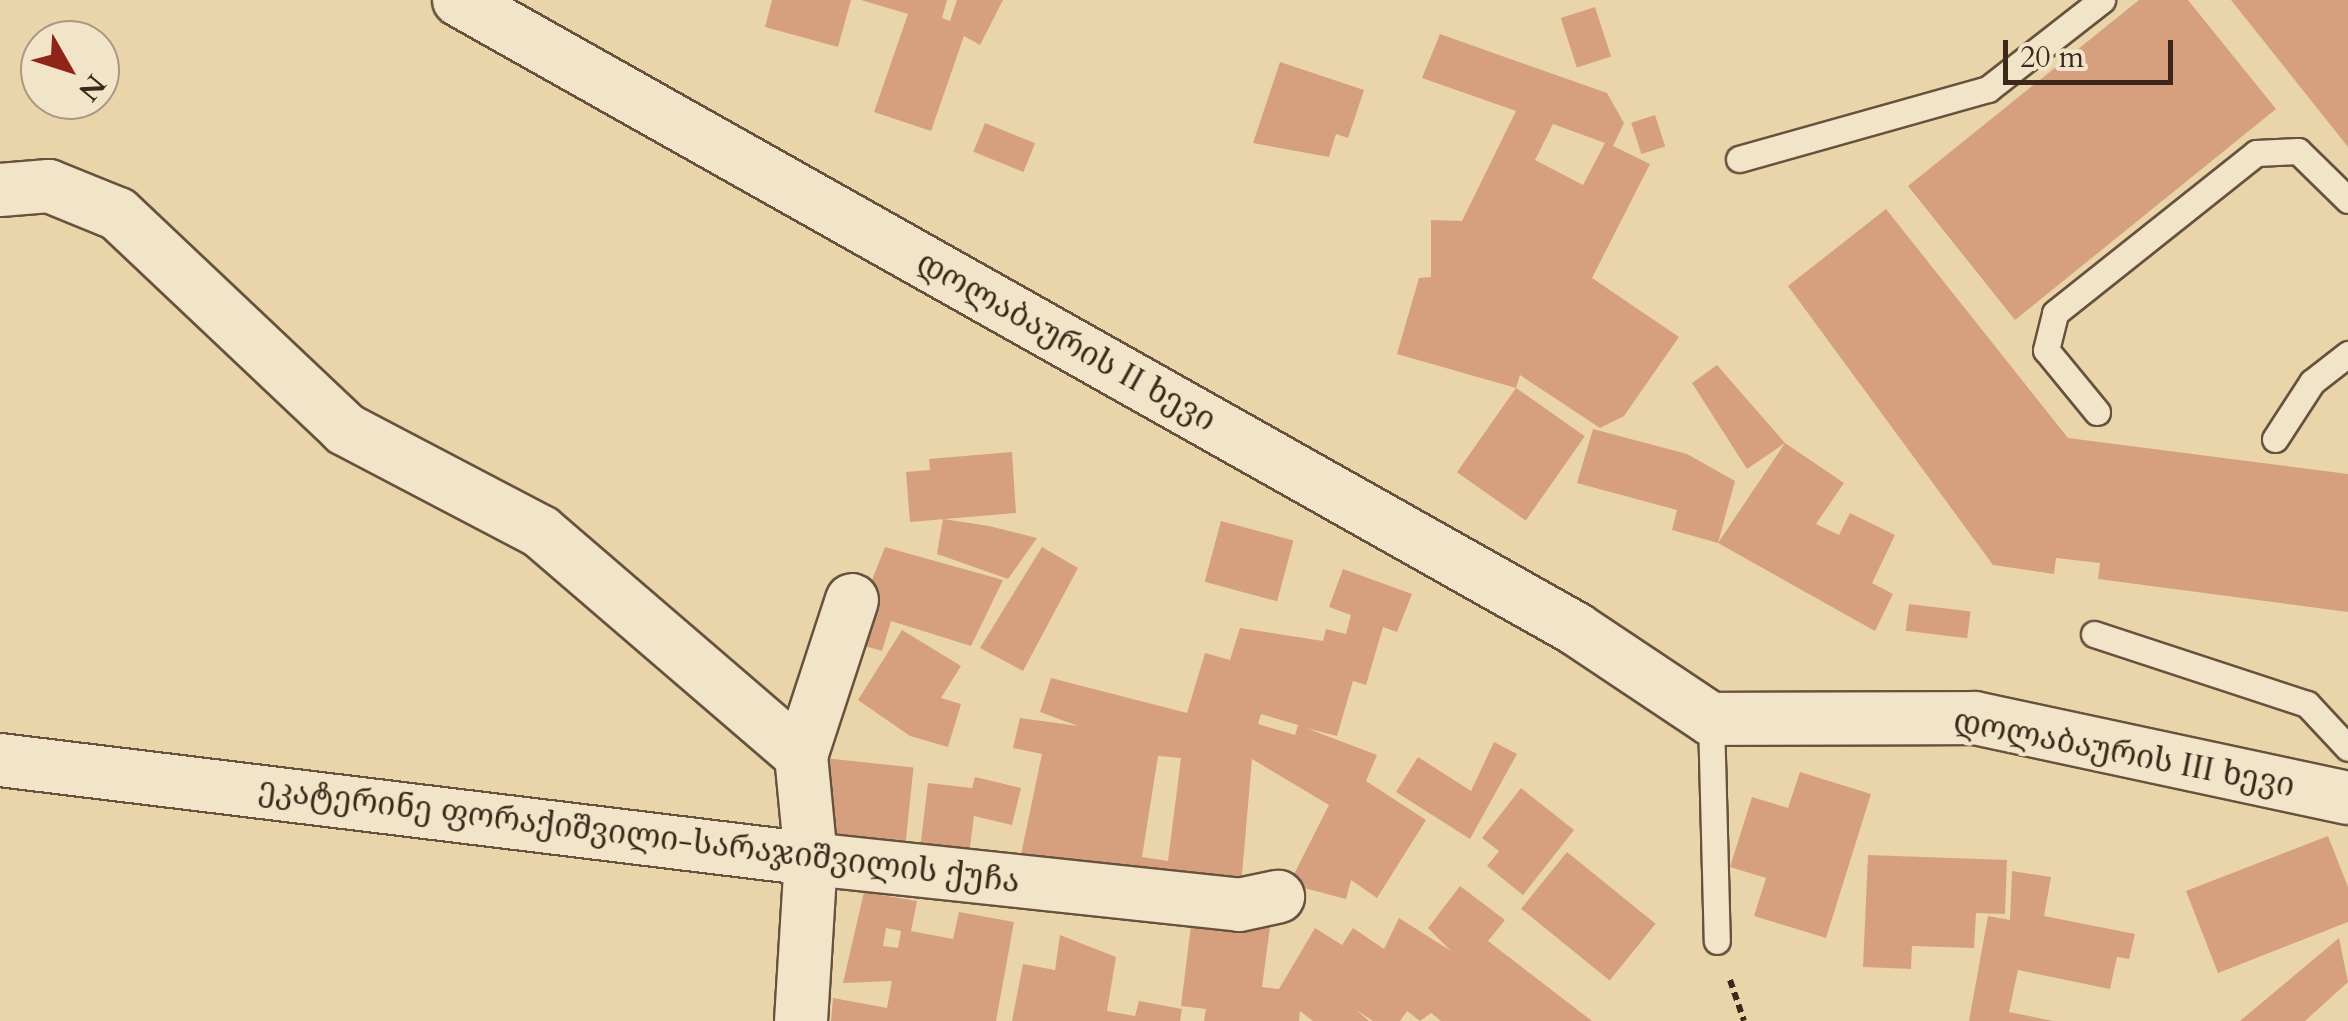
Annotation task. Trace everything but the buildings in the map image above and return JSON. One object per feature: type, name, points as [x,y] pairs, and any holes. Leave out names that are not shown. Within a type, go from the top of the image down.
[{"type":"street","name":"დოლაბაურის II ხევი","points":[[459,0],[1670,688],[1711,719]]},
{"type":"street","points":[[0,190],[50,186],[118,214],[345,429],[541,532],[800,756]]},
{"type":"street","points":[[801,1021],[811,859],[800,756],[852,600]]},
{"type":"street","name":"დოლაბაურის III ხევი","points":[[1711,719],[1974,718],[2348,798]]},
{"type":"street","name":"ეკატერინე ფორაქიშვილი-სარაჯიშვილის ქუჩა","points":[[0,760],[811,859],[1240,905],[1278,898]]},
{"type":"lane","points":[[1738,159],[1988,89],[2102,0]]},
{"type":"lane","points":[[2097,412],[2046,350],[2055,313],[2256,153],[2298,151],[2348,200]]},
{"type":"lane","points":[[2276,439],[2312,382],[2348,354]]},
{"type":"lane","points":[[2094,634],[2307,704],[2348,748]]},
{"type":"lane","points":[[1711,719],[1716,942]]}]
